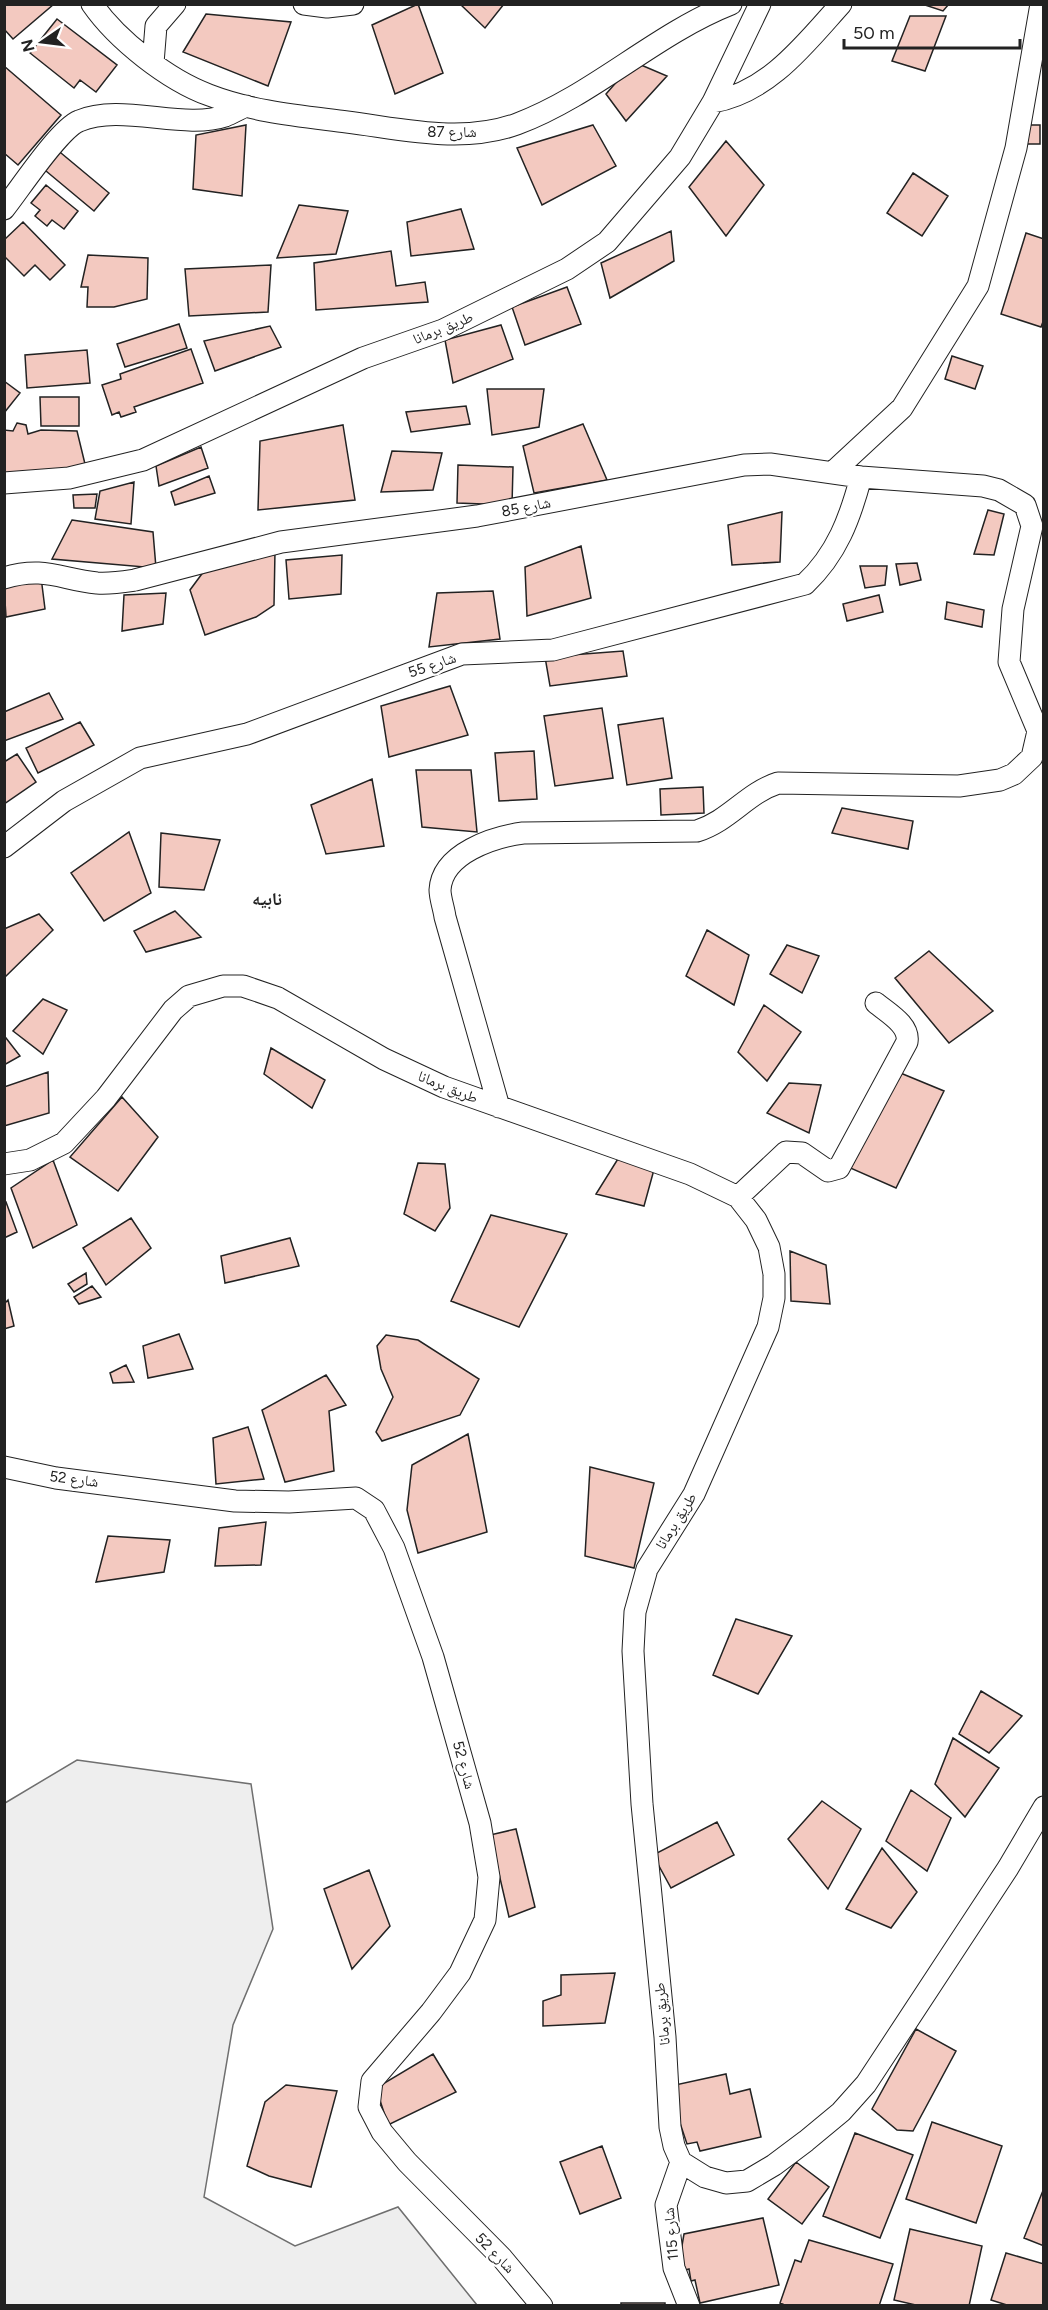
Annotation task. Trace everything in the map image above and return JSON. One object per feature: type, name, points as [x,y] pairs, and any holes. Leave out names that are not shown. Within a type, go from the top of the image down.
[{"type":"street","name":"شارع 87","points":[[92,4],[123,41],[153,63],[207,95],[285,114],[417,132],[458,135],[489,132],[516,124],[562,103],[684,28],[731,4]]},
{"type":"street","points":[[153,63],[156,26],[175,4]]},
{"type":"street","points":[[304,4],[327,7],[353,4]]},
{"type":"street","name":"طريق برمانا","points":[[4,483],[69,478],[143,460],[363,358],[443,330],[567,269],[607,242],[639,208],[680,157],[713,102],[760,4]]},
{"type":"street","points":[[713,102],[747,92],[769,77],[788,61],[841,4]]},
{"type":"street","points":[[832,472],[902,408],[978,286],[1016,147],[1041,4]]},
{"type":"street","points":[[8,197],[64,131],[79,121],[107,115],[224,117],[246,106]]},
{"type":"street","name":"شارع 85","points":[[4,579],[38,572],[110,584],[135,580],[281,542],[477,516],[744,465],[771,464],[861,477],[983,486],[999,490],[1025,505],[1032,526],[1013,609],[1009,662],[1038,731],[1032,756],[1014,774],[1000,780],[959,786],[778,783],[752,795],[713,826],[698,831],[523,833],[498,836],[479,844],[444,872],[440,890],[445,917],[499,1107]]},
{"type":"street","name":"شارع 55","points":[[4,847],[64,801],[140,758],[247,734],[462,654],[553,650],[805,584],[819,570],[839,542],[861,477]]},
{"type":"street","name":"طريق برمانا","points":[[4,1164],[30,1160],[64,1143],[106,1098],[173,1010],[189,996],[223,986],[243,986],[278,998],[384,1059],[444,1087],[690,1174],[738,1197],[756,1220],[769,1247],[774,1274],[774,1298],[768,1327],[694,1494],[647,1569],[635,1612],[633,1651],[642,1804],[665,2037],[669,2127],[681,2162]]},
{"type":"street","points":[[738,1197],[786,1152],[802,1153],[828,1171],[839,1168],[907,1042],[908,1035],[905,1028],[876,1003]]},
{"type":"street","name":"شارع 52","points":[[4,1467],[56,1478],[235,1501],[289,1502],[356,1498],[374,1510],[394,1548],[433,1657],[480,1823],[489,1877],[485,1920],[460,1973],[431,2012],[372,2080],[369,2107],[382,2132],[407,2162],[502,2259],[542,2306]]},
{"type":"street","points":[[681,2162],[705,2177],[726,2183],[747,2181],[774,2165],[841,2112],[866,2084],[888,2053],[1044,1808]]},
{"type":"street","name":"شارع 115","points":[[681,2162],[666,2205],[674,2268],[689,2306]]},
{"type":"shaded area","points":[[77,1760],[251,1784],[273,1929],[233,2025],[204,2197],[295,2246],[398,2207],[477,2305],[5,2305],[5,1803]]},
{"type":"building","points":[[4,4],[54,4],[13,39],[4,29]]},
{"type":"building","points":[[418,4],[443,73],[395,94],[372,25]]},
{"type":"building","points":[[460,4],[504,4],[485,28]]},
{"type":"building","points":[[922,4],[949,4],[943,11]]},
{"type":"building","points":[[206,14],[291,22],[268,86],[183,52]]},
{"type":"building","points":[[910,16],[946,16],[925,71],[892,61]]},
{"type":"building","points":[[57,19],[117,65],[96,92],[80,80],[74,88],[30,53]]},
{"type":"building","points":[[634,62],[667,76],[626,121],[606,94]]},
{"type":"building","points":[[4,66],[61,115],[18,165],[4,153]]},
{"type":"building","points":[[246,125],[242,196],[193,189],[196,135]]},
{"type":"building","points":[[593,125],[616,166],[542,205],[517,148]]},
{"type":"building","points":[[1026,125],[1040,125],[1040,144],[1026,144]]},
{"type":"building","points":[[726,141],[764,185],[726,236],[689,187]]},
{"type":"building","points":[[55,148],[109,193],[94,211],[40,166]]},
{"type":"building","points":[[913,173],[948,196],[922,236],[887,213]]},
{"type":"building","points":[[46,185],[78,211],[64,229],[52,220],[47,226],[35,216],[40,210],[31,203]]},
{"type":"building","points":[[299,205],[348,211],[336,254],[277,258]]},
{"type":"building","points":[[461,209],[474,249],[411,256],[407,222]]},
{"type":"building","points":[[23,222],[65,265],[50,280],[35,265],[24,276],[4,256],[4,240]]},
{"type":"building","points":[[671,231],[674,261],[610,298],[601,263]]},
{"type":"building","points":[[1026,233],[1044,239],[1044,319],[1041,327],[1001,314]]},
{"type":"building","points":[[391,251],[396,286],[425,282],[428,302],[316,310],[314,263]]},
{"type":"building","points":[[88,255],[148,258],[147,299],[114,307],[87,307],[88,287],[81,287]]},
{"type":"building","points":[[271,265],[268,312],[189,316],[185,269]]},
{"type":"building","points":[[567,287],[581,324],[525,345],[512,307]]},
{"type":"building","points":[[179,324],[187,348],[125,367],[117,344]]},
{"type":"building","points":[[501,325],[513,359],[453,383],[445,340]]},
{"type":"building","points":[[270,326],[281,347],[215,371],[204,341]]},
{"type":"building","points":[[191,349],[203,383],[134,407],[136,412],[121,417],[119,412],[112,415],[102,385],[121,379],[120,374]]},
{"type":"building","points":[[87,350],[90,383],[27,388],[25,355]]},
{"type":"building","points":[[952,356],[983,366],[975,389],[945,379]]},
{"type":"building","points":[[4,381],[20,393],[4,413]]},
{"type":"building","points":[[487,389],[544,389],[539,427],[492,435]]},
{"type":"building","points":[[40,397],[79,397],[79,426],[41,426]]},
{"type":"building","points":[[466,406],[470,424],[411,432],[406,412]]},
{"type":"building","points":[[17,423],[26,425],[28,434],[41,430],[77,431],[85,464],[35,475],[4,476],[4,430],[13,431]]},
{"type":"building","points":[[583,424],[607,480],[534,493],[523,446]]},
{"type":"building","points":[[343,425],[355,500],[258,510],[260,441]]},
{"type":"building","points":[[201,447],[208,468],[159,486],[156,466]]},
{"type":"building","points":[[392,451],[442,453],[433,490],[381,492]]},
{"type":"building","points":[[458,465],[513,467],[512,505],[457,503]]},
{"type":"building","points":[[209,476],[215,493],[175,505],[171,492]]},
{"type":"building","points":[[134,482],[131,524],[95,519],[100,491]]},
{"type":"building","points":[[97,494],[95,508],[74,508],[73,495]]},
{"type":"building","points":[[988,510],[1004,514],[994,555],[974,554]]},
{"type":"building","points":[[782,512],[780,562],[732,565],[728,525]]},
{"type":"building","points":[[72,520],[153,532],[156,568],[52,559]]},
{"type":"building","points":[[581,546],[591,598],[527,616],[525,567]]},
{"type":"building","points":[[275,551],[274,605],[256,617],[205,635],[190,590],[207,567]]},
{"type":"building","points":[[342,555],[341,594],[289,599],[286,560]]},
{"type":"building","points":[[917,563],[921,580],[900,585],[896,564]]},
{"type":"building","points":[[860,566],[887,566],[885,585],[865,588]]},
{"type":"building","points":[[41,577],[45,609],[6,617],[4,585]]},
{"type":"building","points":[[493,591],[500,639],[429,647],[437,593]]},
{"type":"building","points":[[166,593],[163,624],[122,631],[124,595]]},
{"type":"building","points":[[879,595],[883,612],[847,621],[843,604]]},
{"type":"building","points":[[947,602],[984,610],[982,627],[945,619]]},
{"type":"building","points":[[623,651],[627,676],[550,686],[545,657]]},
{"type":"building","points":[[450,686],[468,735],[389,757],[381,706]]},
{"type":"building","points":[[49,693],[63,719],[4,741],[4,712]]},
{"type":"building","points":[[602,708],[613,778],[555,786],[544,716]]},
{"type":"building","points":[[663,718],[672,778],[627,785],[618,725]]},
{"type":"building","points":[[80,722],[94,745],[38,773],[26,748]]},
{"type":"building","points":[[534,751],[537,799],[499,801],[495,753]]},
{"type":"building","points":[[17,754],[36,782],[4,804],[4,762]]},
{"type":"building","points":[[416,770],[471,770],[477,832],[422,827]]},
{"type":"building","points":[[372,779],[384,846],[326,854],[311,805]]},
{"type":"building","points":[[703,787],[704,813],[661,815],[660,789]]},
{"type":"building","points":[[842,808],[913,821],[908,849],[832,833]]},
{"type":"building","points":[[129,832],[151,893],[104,921],[71,873]]},
{"type":"building","points":[[161,833],[220,840],[204,890],[159,887]]},
{"type":"building","points":[[175,911],[201,937],[146,952],[134,931]]},
{"type":"building","points":[[39,914],[53,930],[4,978],[4,929]]},
{"type":"building","points":[[707,930],[749,955],[734,1005],[686,976]]},
{"type":"building","points":[[787,945],[819,956],[802,993],[770,974]]},
{"type":"building","points":[[929,951],[993,1011],[949,1043],[895,978]]},
{"type":"building","points":[[43,999],[67,1010],[43,1054],[13,1031]]},
{"type":"building","points":[[764,1005],[801,1032],[767,1081],[738,1052]]},
{"type":"building","points":[[6,1038],[20,1056],[4,1065],[4,1039]]},
{"type":"building","points":[[271,1048],[325,1080],[312,1108],[264,1074]]},
{"type":"building","points":[[48,1072],[49,1113],[4,1126],[4,1087]]},
{"type":"building","points":[[898,1072],[944,1091],[896,1188],[848,1167]]},
{"type":"building","points":[[789,1083],[821,1085],[809,1133],[767,1113]]},
{"type":"building","points":[[122,1097],[158,1137],[118,1191],[70,1157]]},
{"type":"building","points":[[621,1154],[655,1166],[644,1206],[596,1194]]},
{"type":"building","points":[[53,1160],[77,1225],[33,1248],[11,1188]]},
{"type":"building","points":[[418,1163],[445,1164],[450,1208],[435,1231],[404,1214]]},
{"type":"building","points":[[6,1202],[17,1232],[4,1238],[4,1203]]},
{"type":"building","points":[[491,1215],[567,1234],[519,1327],[451,1301]]},
{"type":"building","points":[[131,1218],[151,1248],[106,1285],[83,1248]]},
{"type":"building","points":[[290,1238],[299,1266],[225,1283],[221,1256]]},
{"type":"building","points":[[790,1251],[826,1265],[830,1304],[791,1301]]},
{"type":"building","points":[[86,1273],[87,1284],[74,1292],[68,1284]]},
{"type":"building","points":[[92,1286],[101,1297],[79,1304],[74,1297]]},
{"type":"building","points":[[8,1300],[14,1326],[4,1329],[4,1304]]},
{"type":"building","points":[[179,1334],[193,1369],[148,1378],[143,1346]]},
{"type":"building","points":[[386,1335],[418,1340],[479,1379],[460,1415],[382,1441],[376,1432],[393,1397],[381,1369],[377,1346]]},
{"type":"building","points":[[126,1365],[134,1382],[113,1383],[110,1373]]},
{"type":"building","points":[[326,1375],[346,1405],[329,1411],[334,1471],[285,1482],[262,1410]]},
{"type":"building","points":[[248,1427],[264,1479],[216,1484],[213,1438]]},
{"type":"building","points":[[468,1434],[487,1532],[418,1553],[407,1510],[412,1465]]},
{"type":"building","points":[[590,1467],[654,1483],[634,1568],[585,1556]]},
{"type":"building","points":[[266,1522],[261,1565],[215,1566],[219,1528]]},
{"type":"building","points":[[108,1536],[170,1540],[164,1572],[96,1582]]},
{"type":"building","points":[[736,1619],[792,1636],[758,1694],[713,1675]]},
{"type":"building","points":[[981,1691],[1022,1716],[989,1753],[959,1734]]},
{"type":"building","points":[[953,1738],[999,1768],[965,1817],[935,1784]]},
{"type":"building","points":[[911,1790],[951,1818],[927,1871],[886,1841]]},
{"type":"building","points":[[822,1801],[861,1829],[828,1889],[788,1839]]},
{"type":"building","points":[[717,1822],[734,1855],[671,1888],[653,1855]]},
{"type":"building","points":[[516,1829],[535,1907],[509,1917],[490,1835]]},
{"type":"building","points":[[882,1848],[917,1892],[891,1928],[846,1909]]},
{"type":"building","points":[[369,1870],[390,1926],[352,1969],[324,1889]]},
{"type":"building","points":[[615,1973],[605,2023],[543,2026],[543,2001],[561,1995],[561,1975]]},
{"type":"building","points":[[916,2029],[956,2051],[913,2131],[897,2130],[872,2109]]},
{"type":"building","points":[[433,2054],[456,2092],[388,2125],[376,2088]]},
{"type":"building","points":[[726,2074],[730,2094],[750,2089],[761,2137],[700,2151],[697,2142],[687,2144],[678,2117],[675,2085]]},
{"type":"building","points":[[286,2085],[337,2091],[311,2187],[269,2176],[247,2166],[265,2102]]},
{"type":"building","points":[[932,2122],[1002,2146],[976,2223],[906,2199]]},
{"type":"building","points":[[855,2133],[913,2155],[880,2238],[823,2216]]},
{"type":"building","points":[[602,2146],[621,2198],[580,2214],[560,2162]]},
{"type":"building","points":[[796,2162],[829,2187],[802,2224],[768,2199]]},
{"type":"building","points":[[1044,2188],[1044,2246],[1024,2238]]},
{"type":"building","points":[[763,2218],[779,2285],[700,2303],[695,2280],[691,2281],[689,2269],[682,2271],[680,2257],[684,2234]]},
{"type":"building","points":[[910,2229],[982,2246],[969,2306],[920,2306],[894,2300]]},
{"type":"building","points":[[809,2240],[893,2264],[879,2306],[787,2306],[780,2303],[795,2260],[801,2262]]},
{"type":"building","points":[[1006,2253],[1044,2264],[1044,2306],[1010,2306],[991,2300]]},
{"type":"building","points":[[621,2303],[665,2303],[665,2306],[621,2306]]},
{"type":"district","name":"نابيه","points":[[267,899]]}]
